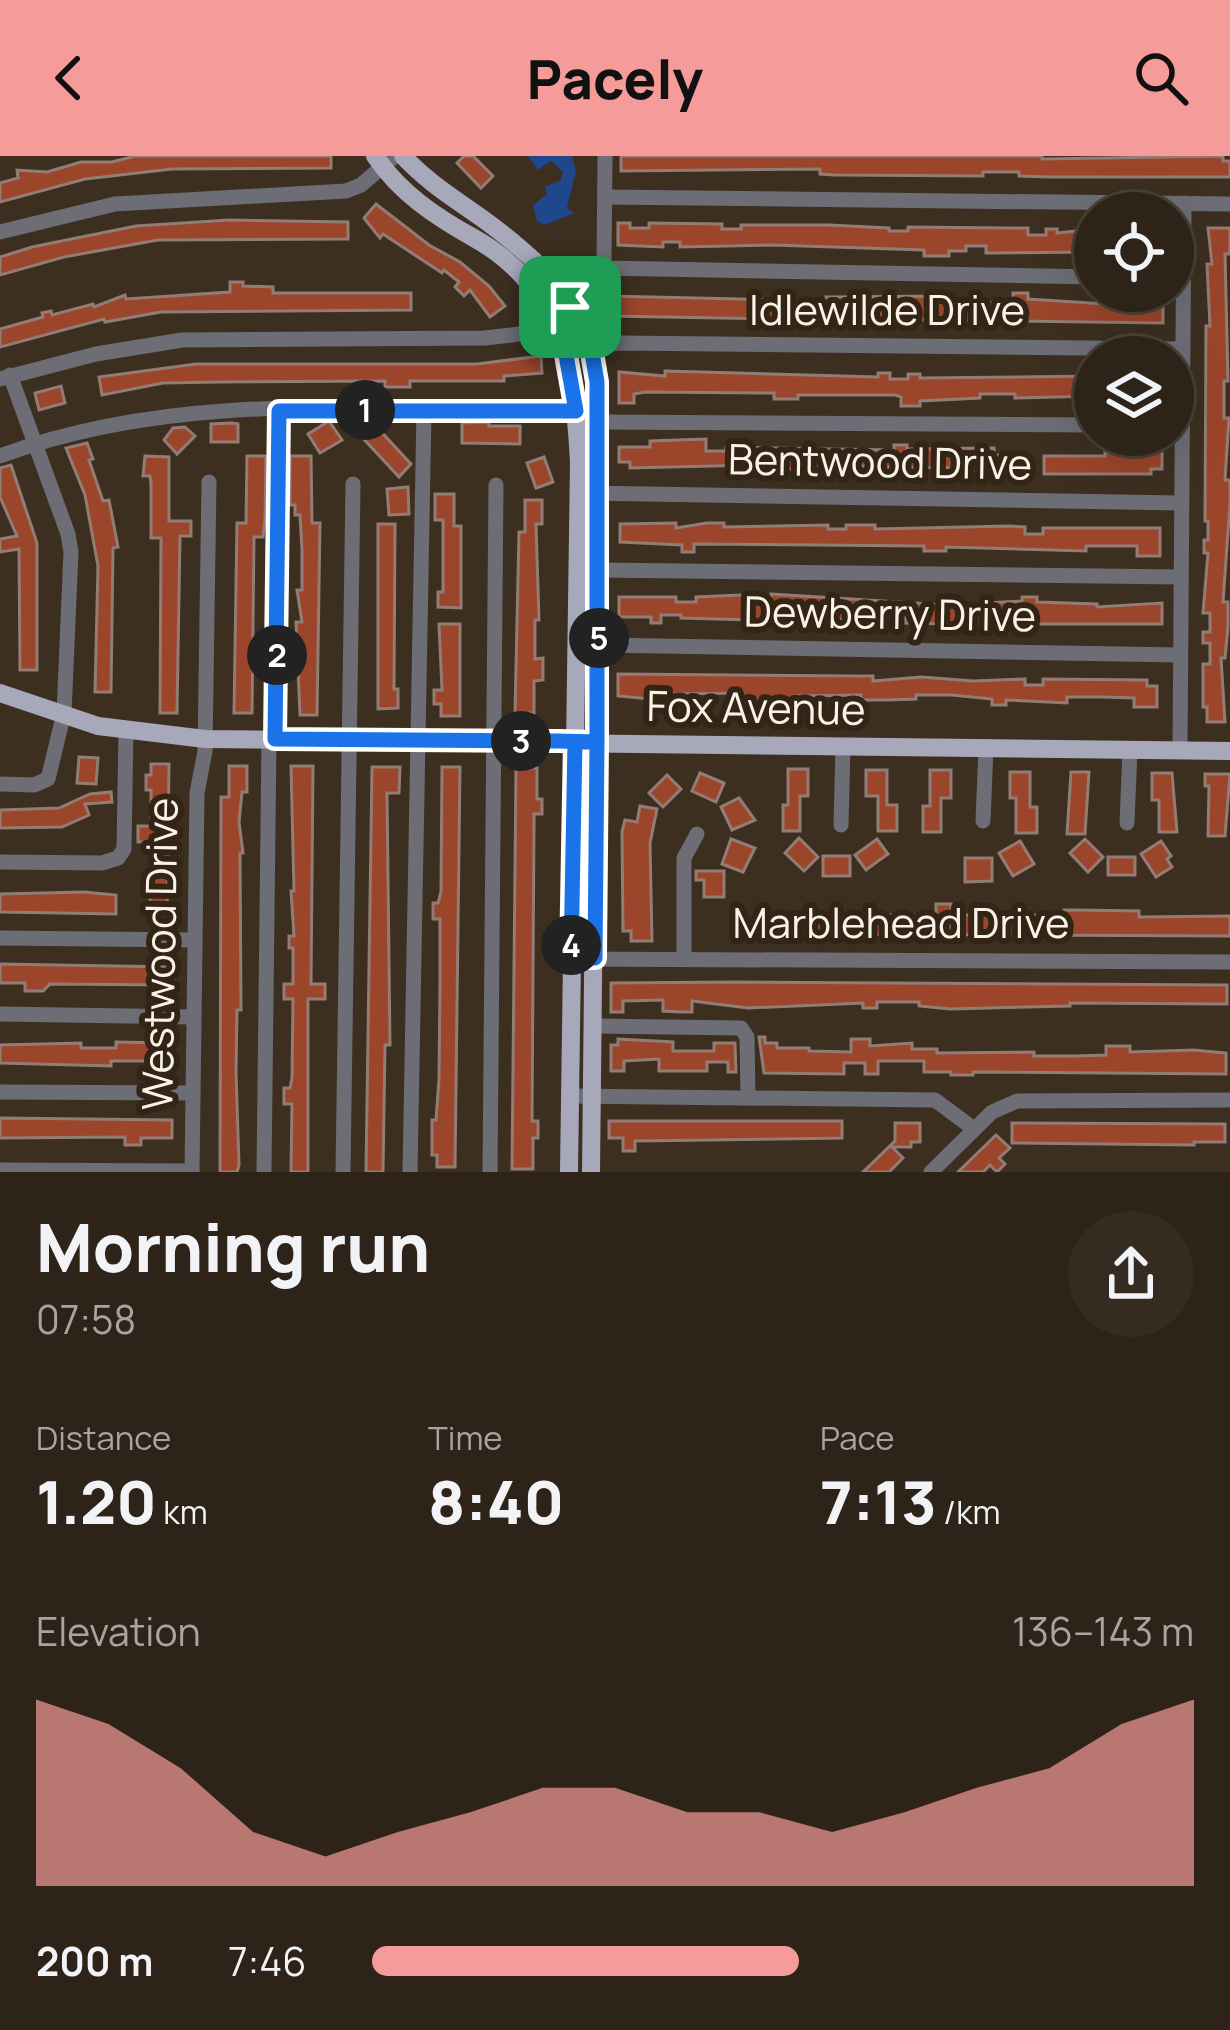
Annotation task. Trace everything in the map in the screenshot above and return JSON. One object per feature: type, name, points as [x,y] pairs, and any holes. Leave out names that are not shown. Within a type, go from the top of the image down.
[{"type":"main road","points":[[389,159],[536,259],[561,311],[591,347],[599,422],[592,1172]]},
{"type":"main road","points":[[561,311],[576,411],[578,494],[569,1172]]},
{"type":"main road","name":"Fox Avenue","points":[[0,693],[126,732],[205,739],[1230,751]]},
{"type":"street","points":[[0,784],[48,779],[64,713],[71,552],[5,377],[159,341],[520,334],[593,292],[603,268],[605,156]]},
{"type":"street","points":[[0,232],[115,204],[346,191],[361,185],[389,159]]},
{"type":"street","points":[[605,197],[1074,202]]},
{"type":"street","points":[[1194,203],[1230,204]]},
{"type":"street","points":[[603,268],[1074,277]]},
{"type":"street","name":"Idlewilde Drive","points":[[591,347],[619,343],[1074,348]]},
{"type":"street","points":[[264,1172],[279,411]]},
{"type":"street","points":[[410,1172],[424,411]]},
{"type":"street","points":[[0,456],[111,423],[176,413],[576,411]]},
{"type":"street","points":[[599,422],[1074,425]]},
{"type":"street","points":[[1179,456],[1180,750]]},
{"type":"street","name":"Westwood Drive","points":[[192,1172],[196,793],[205,739],[209,482]]},
{"type":"street","points":[[344,1172],[353,484]]},
{"type":"street","points":[[490,1172],[496,485]]},
{"type":"street","name":"Bentwood Drive","points":[[578,494],[1181,502]]},
{"type":"street","points":[[599,570],[1180,577]]},
{"type":"street","name":"Dewberry Drive","points":[[599,645],[1180,655]]},
{"type":"street","points":[[0,862],[102,863],[118,858],[124,849],[126,732]]},
{"type":"street","points":[[841,825],[843,746]]},
{"type":"street","points":[[983,820],[986,748]]},
{"type":"street","points":[[1127,823],[1130,749]]},
{"type":"street","points":[[684,958],[684,858],[697,834]]},
{"type":"street","points":[[0,938],[195,940]]},
{"type":"street","name":"Marblehead Drive","points":[[571,958],[1230,962]]},
{"type":"street","points":[[0,1014],[193,1017]]},
{"type":"street","points":[[594,1027],[742,1028],[748,1037],[748,1097]]},
{"type":"street","points":[[0,1093],[191,1093]]},
{"type":"street","points":[[569,1096],[935,1100],[974,1129]]},
{"type":"street","points":[[931,1172],[992,1112],[1017,1101],[1230,1100]]},
{"type":"street","points":[[0,1170],[192,1172]]},
{"type":"water","points":[[528,156],[572,156],[576,171],[567,208],[574,213],[545,225],[537,221],[533,205],[547,194],[545,187],[561,180],[563,172],[551,161],[538,170]]},
{"type":"building","points":[[135,156],[331,156],[331,168],[172,169],[85,179],[0,202],[0,183],[18,178],[17,170],[47,172],[81,162]]},
{"type":"building","points":[[464,156],[473,156],[493,176],[481,188],[457,163]]},
{"type":"building","points":[[621,156],[1223,156],[1223,161],[1230,161],[1230,177],[1048,177],[1019,176],[1019,172],[835,175],[820,174],[820,169],[621,171]]},
{"type":"building","points":[[376,204],[429,245],[460,262],[505,306],[490,317],[470,290],[464,296],[455,287],[459,282],[444,270],[442,273],[383,234],[380,238],[364,218]]},
{"type":"building","points":[[229,220],[348,222],[348,239],[158,240],[64,257],[0,275],[0,257],[32,247],[136,226]]},
{"type":"building","points":[[618,223],[630,223],[630,228],[649,228],[649,223],[722,224],[722,229],[741,229],[741,225],[889,231],[1028,228],[1028,235],[1046,235],[1046,229],[1074,231],[1074,252],[986,253],[986,246],[966,246],[966,251],[949,251],[949,256],[924,256],[924,250],[680,247],[680,242],[663,242],[663,247],[618,245]]},
{"type":"building","points":[[1208,228],[1230,228],[1230,254],[1225,254],[1228,381],[1224,381],[1224,418],[1229,418],[1225,480],[1230,480],[1230,504],[1223,602],[1228,602],[1228,627],[1225,658],[1221,658],[1225,722],[1207,722],[1207,707],[1203,707],[1203,664],[1210,664],[1210,643],[1203,643],[1203,632],[1210,632],[1210,613],[1203,613],[1208,553],[1204,553],[1204,540],[1208,540],[1207,264],[1212,264]]},
{"type":"building","points":[[230,282],[273,287],[273,293],[411,293],[411,310],[161,312],[104,319],[0,347],[0,329],[43,317],[42,313],[94,307],[125,295],[126,299],[230,292]]},
{"type":"building","points":[[1013,293],[1028,293],[1028,299],[1074,302],[1074,312],[1163,312],[1163,323],[857,319],[857,315],[838,315],[838,320],[608,316],[608,296],[826,301],[826,297],[946,296],[946,303],[1013,303]]},
{"type":"building","points":[[541,356],[542,373],[504,376],[504,381],[410,381],[410,387],[385,387],[385,381],[163,383],[102,395],[99,377],[196,364],[477,364]]},
{"type":"building","points":[[665,371],[878,377],[878,373],[890,373],[890,379],[908,379],[908,374],[920,374],[920,378],[1074,376],[1074,397],[980,394],[980,398],[901,406],[901,397],[895,395],[774,399],[774,393],[645,392],[634,394],[634,403],[619,403],[619,372],[665,376]]},
{"type":"building","points":[[61,386],[65,403],[39,410],[35,393]]},
{"type":"building","points":[[329,421],[342,440],[320,453],[308,434]]},
{"type":"building","points":[[489,422],[489,426],[520,426],[520,444],[462,443],[462,423]]},
{"type":"building","points":[[373,423],[411,464],[399,477],[360,435]]},
{"type":"building","points":[[211,424],[238,424],[238,442],[211,442]]},
{"type":"building","points":[[185,427],[195,436],[177,454],[164,440],[173,428]]},
{"type":"building","points":[[706,439],[706,451],[726,451],[726,447],[894,450],[894,445],[907,445],[907,449],[994,448],[994,455],[1009,455],[1009,472],[889,467],[889,471],[878,471],[878,466],[630,468],[630,462],[619,462],[619,447]]},
{"type":"building","points":[[87,443],[103,501],[109,500],[118,547],[113,548],[111,692],[95,692],[98,566],[85,495],[66,448]]},
{"type":"building","points":[[145,456],[169,457],[169,521],[191,521],[191,536],[180,536],[177,713],[160,713],[161,538],[151,538],[151,483],[150,476],[143,476]]},
{"type":"building","points":[[247,456],[266,456],[265,519],[263,537],[254,537],[252,713],[234,713],[237,523],[246,523]]},
{"type":"building","points":[[290,456],[311,456],[312,523],[320,523],[317,715],[300,715],[296,622],[302,622],[297,590],[302,590],[302,550],[300,515],[290,505]]},
{"type":"building","points":[[1044,456],[1162,456],[1162,469],[1151,469],[1151,474],[1044,474]]},
{"type":"building","points":[[544,457],[553,482],[536,488],[527,463]]},
{"type":"building","points":[[11,465],[37,543],[37,670],[20,670],[19,549],[0,552],[0,539],[17,536],[0,497],[0,468]]},
{"type":"building","points":[[408,487],[409,514],[389,515],[387,489]]},
{"type":"building","points":[[435,494],[454,494],[454,526],[461,526],[461,608],[438,607],[438,592],[443,592],[443,520],[435,520]]},
{"type":"building","points":[[525,500],[542,500],[542,524],[536,524],[539,620],[535,620],[535,659],[543,658],[543,680],[534,681],[534,713],[515,713],[519,532],[525,532]]},
{"type":"building","points":[[676,523],[676,528],[707,523],[724,523],[724,527],[828,525],[828,529],[846,529],[846,525],[875,525],[875,529],[1009,526],[1025,527],[1025,534],[1043,534],[1043,528],[1160,528],[1160,556],[1137,556],[1137,546],[1086,546],[1086,551],[946,547],[946,551],[924,551],[924,546],[694,544],[694,552],[682,552],[682,545],[620,542],[620,524]]},
{"type":"building","points":[[378,524],[395,524],[394,689],[398,689],[398,708],[378,709]]},
{"type":"building","points":[[771,594],[947,605],[1022,601],[1022,597],[1097,607],[1162,603],[1162,624],[905,623],[905,618],[785,621],[785,616],[752,620],[681,615],[661,615],[661,623],[651,623],[651,617],[619,617],[619,597],[676,597],[676,602],[696,602],[696,597],[741,595],[771,600]]},
{"type":"building","points":[[439,624],[460,624],[460,716],[441,716],[441,704],[434,704],[434,690],[442,690]]},
{"type":"building","points":[[618,674],[873,676],[873,681],[1025,679],[1025,685],[1043,685],[1043,679],[1147,680],[1147,686],[1157,686],[1157,707],[1134,707],[1134,698],[1103,697],[1067,697],[1067,703],[1006,700],[1006,705],[952,695],[886,700],[861,700],[861,695],[795,696],[765,699],[765,704],[750,704],[750,697],[740,697],[740,693],[650,699],[618,696]]},
{"type":"building","points":[[79,757],[98,758],[96,784],[77,783]]},
{"type":"building","points":[[151,764],[169,764],[167,914],[150,914],[150,852],[148,842],[138,842],[138,826],[151,826],[146,775],[151,775]]},
{"type":"building","points":[[229,766],[247,766],[247,792],[242,792],[239,822],[243,853],[236,1072],[239,1165],[237,1172],[220,1172],[221,797],[229,797]]},
{"type":"building","points":[[291,766],[313,766],[311,984],[325,984],[325,999],[308,999],[308,1172],[291,1172],[292,1104],[284,1104],[284,1088],[290,1088],[292,1078],[293,999],[284,999],[284,984],[293,984],[293,948],[289,948],[289,936],[294,936]]},
{"type":"building","points":[[372,767],[400,767],[399,793],[387,793],[390,1045],[385,1045],[383,1172],[366,1172]]},
{"type":"building","points":[[442,767],[460,767],[455,1167],[437,1167],[437,1155],[432,1155],[440,985],[440,919],[433,919],[433,903],[438,903],[441,892]]},
{"type":"building","points":[[516,768],[537,768],[537,799],[542,799],[542,814],[534,814],[532,1121],[538,1121],[538,1138],[533,1138],[533,1169],[512,1169]]},
{"type":"building","points":[[788,769],[808,769],[808,796],[800,796],[800,831],[783,831]]},
{"type":"building","points":[[866,770],[887,770],[887,805],[897,805],[897,831],[878,831],[878,796],[866,796]]},
{"type":"building","points":[[930,770],[951,770],[951,798],[941,798],[941,832],[923,832],[923,806],[930,806]]},
{"type":"building","points":[[1010,772],[1030,772],[1030,807],[1037,807],[1037,833],[1016,833]]},
{"type":"building","points":[[1071,772],[1089,772],[1085,834],[1067,834]]},
{"type":"building","points":[[700,773],[724,783],[716,802],[692,791]]},
{"type":"building","points":[[1152,773],[1172,773],[1177,832],[1159,832],[1159,800],[1152,800]]},
{"type":"building","points":[[1205,774],[1230,774],[1225,836],[1208,836]]},
{"type":"building","points":[[667,775],[681,789],[663,807],[649,793]]},
{"type":"building","points":[[111,792],[112,802],[85,804],[89,815],[62,827],[0,828],[0,810],[59,808],[90,794]]},
{"type":"building","points":[[739,798],[755,820],[732,830],[721,807]]},
{"type":"building","points":[[640,806],[657,809],[650,843],[652,941],[631,941],[631,931],[623,931],[622,832],[625,820],[637,822]]},
{"type":"building","points":[[799,838],[818,857],[804,871],[785,853]]},
{"type":"building","points":[[731,839],[755,848],[743,872],[722,864]]},
{"type":"building","points":[[877,839],[888,854],[866,870],[855,855]]},
{"type":"building","points":[[1085,839],[1103,857],[1088,872],[1070,853]]},
{"type":"building","points":[[1020,841],[1034,864],[1013,876],[999,853]]},
{"type":"building","points":[[1161,841],[1172,867],[1156,877],[1141,854]]},
{"type":"building","points":[[823,856],[850,856],[850,876],[823,876]]},
{"type":"building","points":[[1108,857],[1135,857],[1135,875],[1108,875]]},
{"type":"building","points":[[965,858],[992,858],[992,881],[965,882]]},
{"type":"building","points":[[696,871],[724,871],[724,897],[704,897],[704,880],[696,880]]},
{"type":"building","points":[[0,894],[116,895],[116,914],[0,912]]},
{"type":"building","points":[[936,904],[951,904],[951,915],[1064,915],[1064,910],[1076,910],[1139,911],[1139,917],[1230,916],[1230,936],[755,934],[755,914],[925,915],[936,913]]},
{"type":"building","points":[[0,964],[174,967],[174,985],[50,984],[43,991],[25,991],[25,983],[0,983]]},
{"type":"building","points":[[611,983],[1227,985],[1227,1004],[1070,1003],[950,1009],[919,1006],[919,1002],[877,1002],[877,1008],[863,1008],[863,1003],[748,1008],[692,1001],[692,1012],[680,1012],[663,1011],[663,1000],[623,1001],[623,1012],[611,1012]]},
{"type":"building","points":[[759,1037],[765,1037],[765,1043],[777,1043],[777,1048],[809,1051],[851,1052],[851,1039],[870,1039],[870,1046],[912,1043],[912,1049],[937,1049],[937,1053],[1106,1055],[1106,1046],[1130,1046],[1130,1052],[1194,1050],[1226,1053],[1226,1074],[951,1075],[924,1072],[924,1061],[878,1061],[878,1074],[865,1074],[865,1063],[844,1063],[844,1074],[764,1073]]},
{"type":"building","points":[[618,1039],[673,1042],[673,1051],[714,1051],[714,1043],[735,1043],[736,1072],[728,1072],[728,1062],[707,1062],[707,1071],[659,1071],[659,1059],[624,1061],[624,1071],[611,1071],[611,1045],[618,1045]]},
{"type":"building","points":[[116,1042],[161,1043],[161,1049],[173,1049],[173,1067],[147,1067],[147,1061],[111,1061],[111,1066],[0,1063],[0,1045],[81,1043],[81,1048],[116,1048]]},
{"type":"building","points":[[0,1118],[172,1120],[172,1138],[141,1138],[141,1145],[125,1145],[125,1137],[0,1138]]},
{"type":"building","points":[[609,1121],[842,1121],[842,1138],[635,1141],[635,1151],[623,1151],[623,1138],[609,1138]]},
{"type":"building","points":[[895,1123],[920,1123],[920,1142],[892,1147],[903,1158],[889,1172],[863,1172],[895,1141]]},
{"type":"building","points":[[1012,1123],[1225,1124],[1225,1142],[1012,1143]]},
{"type":"building","points":[[996,1135],[1010,1148],[999,1158],[1005,1164],[997,1172],[990,1165],[983,1172],[958,1172]]},
{"type":"route","points":[[570,307],[552,316],[572,378],[576,411],[279,411],[275,739],[597,742],[595,958],[571,958],[571,911],[575,742],[597,742],[599,418],[591,347],[570,307]]}]
